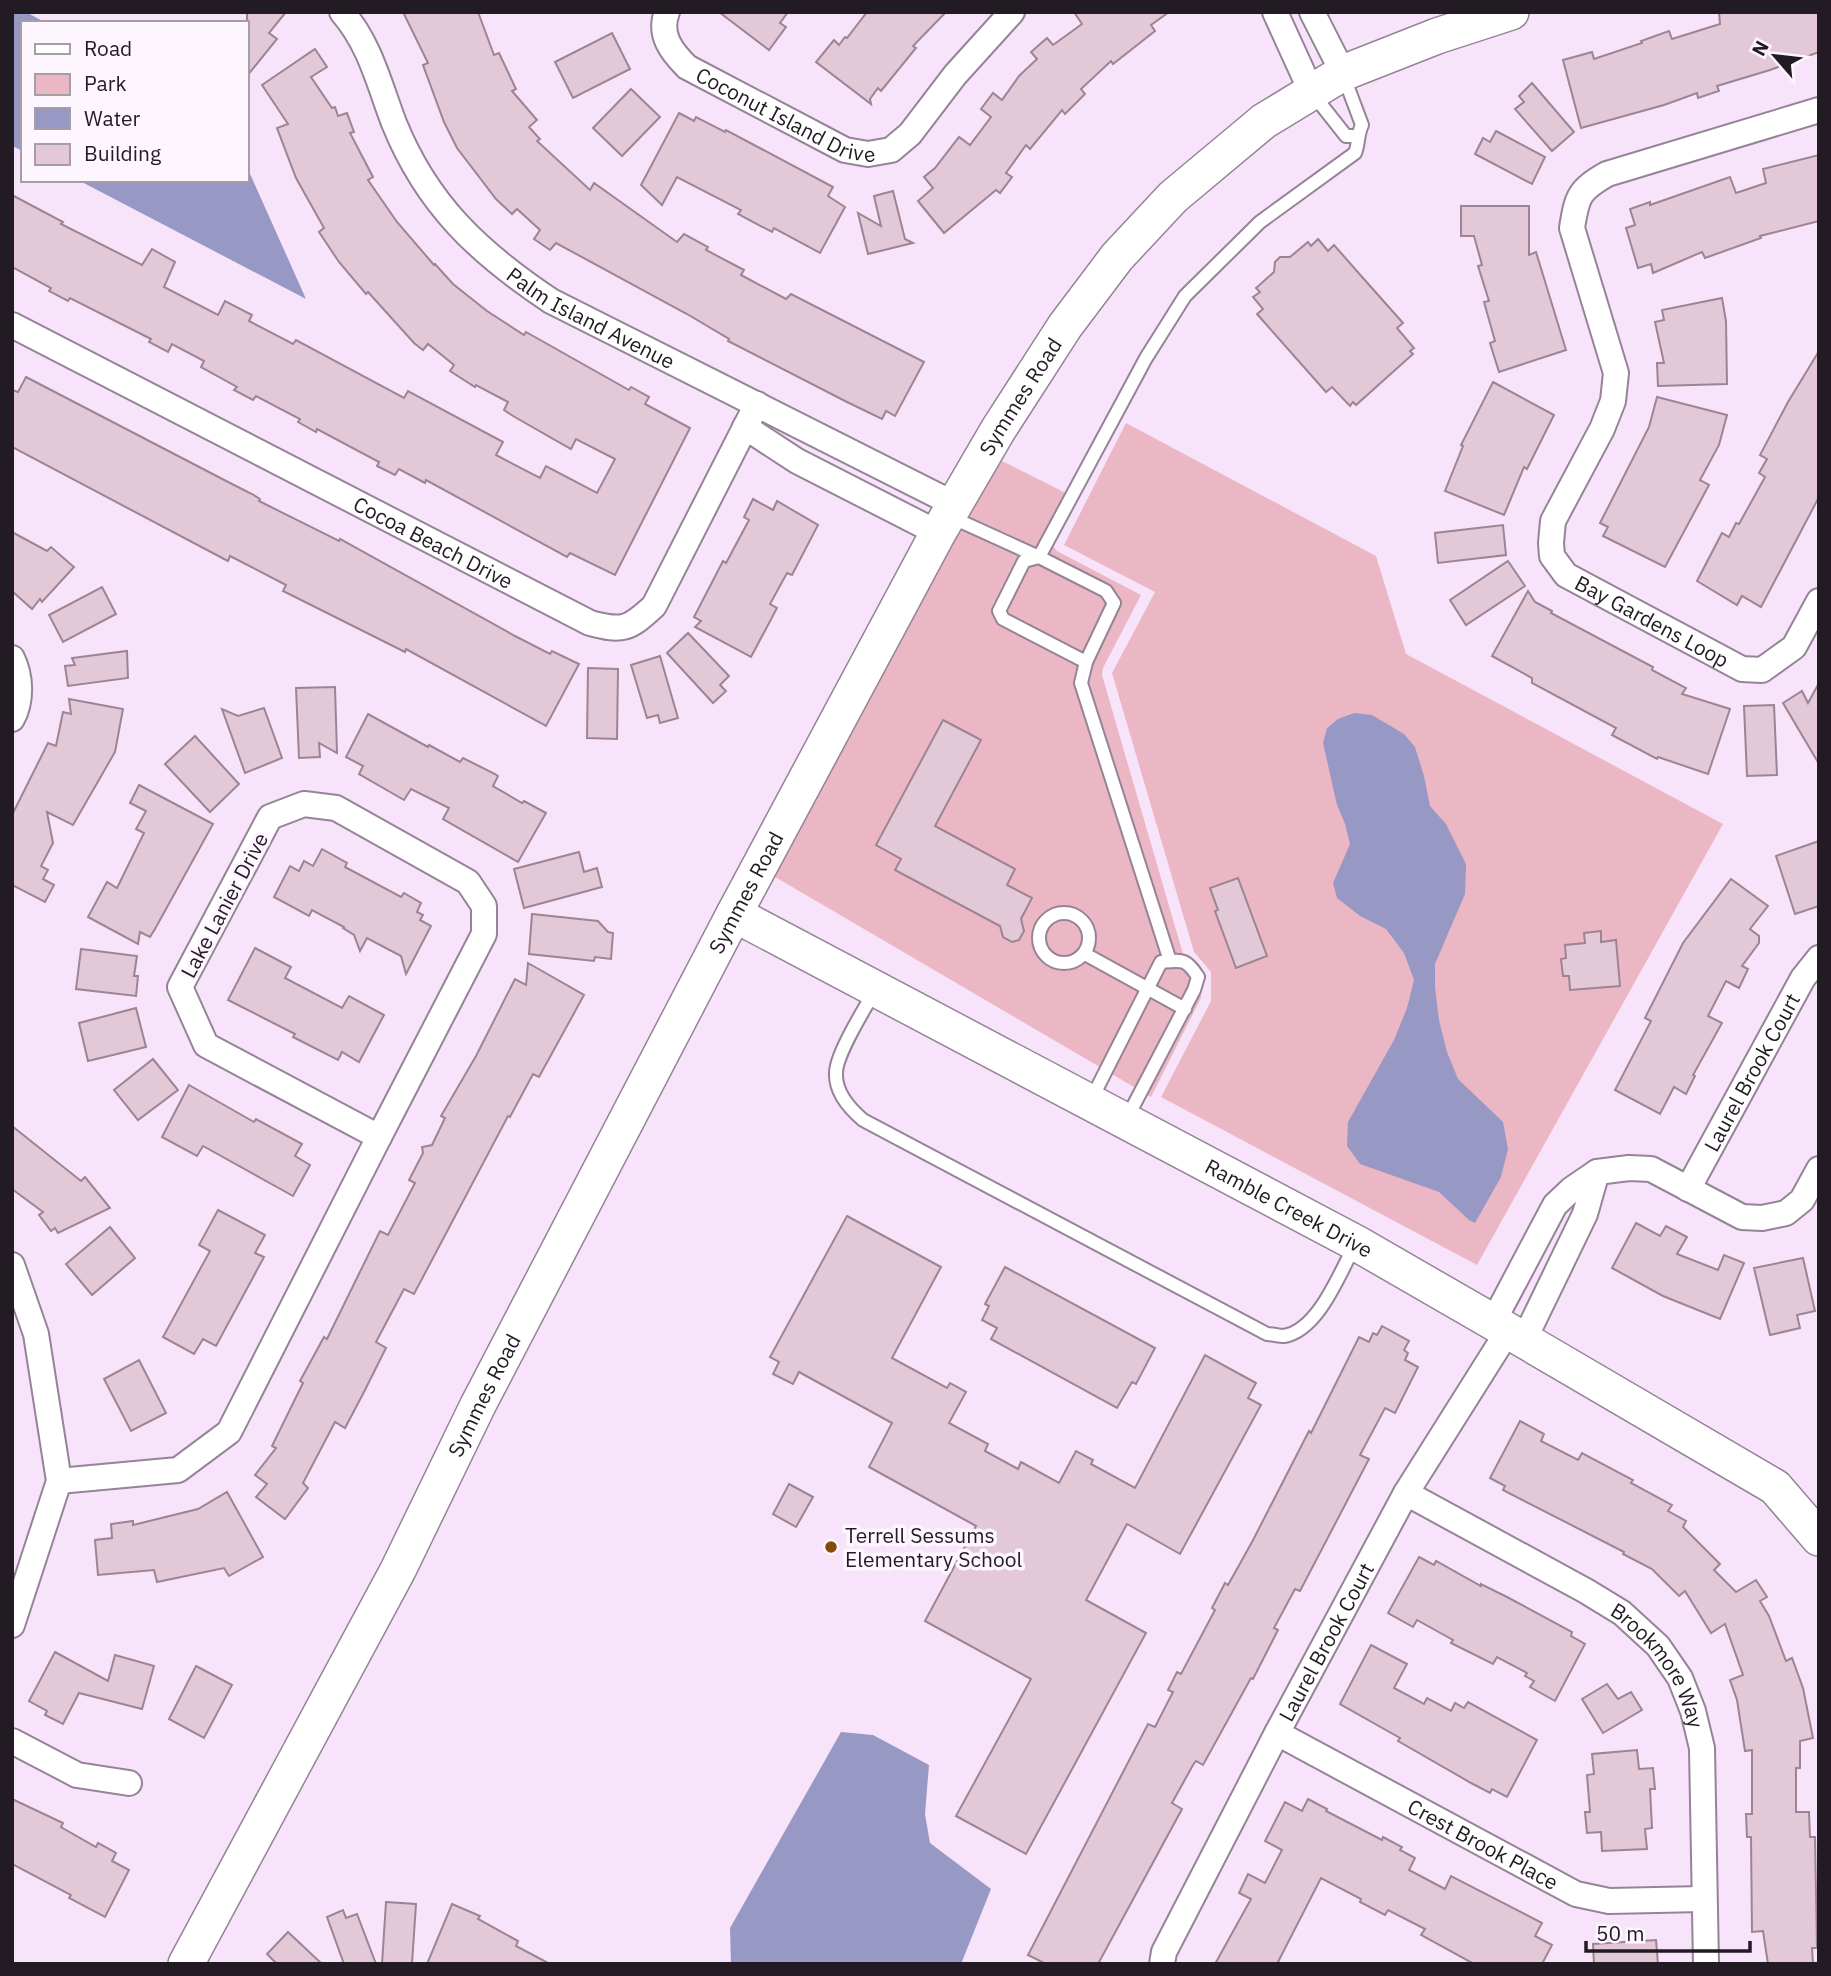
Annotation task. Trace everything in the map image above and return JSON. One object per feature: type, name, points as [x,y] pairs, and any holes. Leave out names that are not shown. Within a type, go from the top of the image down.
[{"type":"street","name":"Palm Island Avenue","points":[[342,12],[366,48],[394,122],[428,189],[467,235],[509,273],[551,301],[831,442],[946,517]]},
{"type":"street","name":"Coconut Island Drive","points":[[667,12],[664,35],[673,53],[687,67],[845,150],[868,154],[891,150],[909,134],[955,75],[1012,12]]},
{"type":"street","points":[[1275,12],[1311,92]]},
{"type":"street","points":[[1312,12],[1343,73]]},
{"type":"street","name":"Symmes Road","points":[[186,1964],[398,1570],[478,1405],[734,914],[946,517],[1065,326],[1117,257],[1173,197],[1264,121],[1343,73],[1437,36],[1511,12]]},
{"type":"street","name":"Bay Gardens Loop","points":[[1819,110],[1607,174],[1586,186],[1575,207],[1572,228],[1616,373],[1613,401],[1602,429],[1553,521],[1551,543],[1552,556],[1566,575],[1742,669],[1762,670],[1794,647],[1819,601]]},
{"type":"street","name":"Cocoa Beach Drive","points":[[12,325],[590,623],[614,629],[636,622],[654,606],[757,404]]},
{"type":"street","points":[[746,427],[816,471],[946,517]]},
{"type":"street","points":[[816,471],[831,442]]},
{"type":"street","points":[[12,658],[19,689],[12,719]]},
{"type":"street","name":"Lake Lanier Drive","points":[[59,1481],[178,1471],[229,1432],[484,934],[484,906],[468,881],[336,808],[304,804],[270,817],[180,987],[206,1045],[379,1137]]},
{"type":"street","name":"Ramble Creek Drive","points":[[734,914],[1356,1243],[1775,1487],[1819,1538]]},
{"type":"street","name":"Laurel Brook Court","points":[[1688,1189],[1803,978],[1819,958]]},
{"type":"street","name":"Laurel Brook Court","points":[[1508,1331],[1555,1205],[1597,1172],[1629,1168],[1651,1170],[1742,1217],[1762,1219],[1786,1213],[1802,1200],[1819,1169]]},
{"type":"street","name":"Laurel Brook Court","points":[[1162,1964],[1164,1952],[1277,1733],[1406,1493],[1585,1214],[1597,1172]]},
{"type":"street","points":[[12,1265],[36,1334],[59,1481],[12,1625]]},
{"type":"street","name":"Brookmore Way","points":[[1406,1493],[1622,1613],[1658,1646],[1680,1678],[1693,1711],[1702,1748],[1706,1964]]},
{"type":"street","name":"Crest Brook Place","points":[[1277,1733],[1576,1894],[1609,1901],[1703,1899]]},
{"type":"street","points":[[12,1741],[77,1775],[129,1783]]},
{"type":"lane","points":[[1086,662],[1003,619],[999,611],[1024,561],[1040,557],[1146,358],[1185,296],[1260,222],[1354,153],[1362,125],[1343,73]]},
{"type":"lane","points":[[1311,92],[1346,136],[1357,136]]},
{"type":"lane","points":[[946,517],[1040,557],[1106,591],[1114,603],[1086,662],[1082,683],[1170,961]]},
{"type":"lane","points":[[1067,913],[1082,920],[1090,934],[1085,954],[1075,962],[1067,964],[1051,960],[1040,947],[1039,938],[1044,923],[1051,917],[1067,913]]},
{"type":"lane","points":[[1085,954],[1185,1009]]},
{"type":"lane","points":[[1090,1102],[1161,962],[1179,960],[1190,964],[1198,976],[1194,990],[1125,1122]]},
{"type":"lane","points":[[876,988],[843,1051],[836,1073],[840,1093],[850,1108],[863,1120],[1267,1334],[1282,1336],[1299,1329],[1316,1315],[1356,1243]]},
{"type":"green space","points":[[1126,423],[1376,556],[1406,654],[1723,824],[1477,1265],[1161,1097],[1211,1001],[1211,972],[1194,952],[1112,673],[1155,592],[1064,545]]},
{"type":"green space","points":[[996,458],[1076,498],[1054,539],[1053,546],[1057,551],[1141,595],[1103,668],[1102,675],[1183,954],[1200,975],[1201,998],[1151,1097],[770,874]]},
{"type":"water","points":[[12,12],[26,12],[42,21],[21,21],[21,150],[12,146]]},
{"type":"water","points":[[248,169],[306,299],[82,182],[248,182]]},
{"type":"water","points":[[1354,713],[1372,715],[1404,734],[1415,747],[1430,806],[1446,824],[1466,864],[1465,894],[1435,964],[1439,1020],[1447,1052],[1458,1079],[1503,1122],[1508,1149],[1501,1177],[1475,1223],[1439,1192],[1360,1164],[1347,1146],[1348,1122],[1394,1040],[1407,1008],[1414,980],[1404,953],[1386,929],[1360,916],[1337,898],[1333,883],[1350,844],[1337,805],[1323,743],[1327,728],[1338,719]]},
{"type":"water","points":[[841,1732],[873,1735],[929,1765],[925,1814],[930,1843],[991,1889],[961,1964],[731,1964],[730,1928]]},
{"type":"building","points":[[247,12],[286,12],[269,33],[277,39],[248,75],[248,21]]},
{"type":"building","points":[[403,12],[478,12],[494,55],[499,53],[516,89],[512,91],[537,120],[529,127],[540,139],[537,141],[590,190],[594,183],[677,242],[684,234],[708,247],[706,250],[744,270],[741,275],[786,299],[791,294],[924,362],[895,416],[886,411],[882,419],[847,402],[728,341],[729,339],[687,314],[556,243],[550,250],[534,239],[540,230],[517,209],[512,214],[496,199],[457,148],[444,122],[423,65],[428,63]]},
{"type":"building","points":[[719,12],[788,12],[780,23],[786,27],[769,50]]},
{"type":"building","points":[[867,12],[946,12],[913,46],[916,48],[881,91],[878,88],[870,99],[871,104],[816,62],[834,40],[839,45],[847,38]]},
{"type":"building","points":[[1074,12],[1169,12],[1151,25],[1155,31],[1113,64],[1111,61],[1081,89],[1085,94],[1065,114],[1062,110],[1030,149],[1026,145],[1006,173],[1012,177],[1000,193],[996,190],[944,233],[918,201],[933,188],[924,177],[935,168],[959,137],[970,145],[991,117],[981,109],[993,93],[1002,100],[1019,76],[1037,59],[1031,52],[1047,38],[1053,45],[1082,24]]},
{"type":"building","points":[[1719,12],[1819,12],[1819,52],[1717,86],[1719,91],[1698,98],[1697,93],[1581,128],[1563,60],[1592,52],[1594,59],[1669,31],[1672,39],[1720,24]]},
{"type":"building","points":[[612,33],[630,69],[573,98],[555,62]]},
{"type":"building","points":[[315,49],[327,67],[311,77],[332,108],[335,107],[338,116],[347,113],[354,132],[350,133],[373,177],[368,180],[397,222],[434,265],[487,311],[524,335],[526,332],[629,390],[631,387],[649,397],[645,404],[690,428],[615,575],[570,553],[567,557],[426,480],[425,483],[399,469],[395,475],[377,466],[379,462],[317,429],[316,432],[298,422],[300,419],[256,396],[253,400],[234,390],[237,387],[201,367],[204,361],[172,344],[168,352],[149,342],[151,339],[70,298],[68,301],[49,291],[51,288],[12,267],[12,195],[63,222],[61,224],[142,265],[152,249],[175,262],[164,287],[218,315],[225,301],[252,315],[249,321],[293,344],[296,340],[404,398],[408,391],[503,442],[496,455],[540,478],[546,466],[597,493],[615,459],[576,439],[571,449],[504,410],[508,402],[476,385],[475,387],[450,371],[454,365],[428,344],[423,350],[414,343],[368,292],[366,294],[339,262],[319,232],[324,228],[296,178],[277,128],[288,124],[262,85]]},
{"type":"building","points":[[1532,83],[1574,132],[1552,151],[1515,109],[1524,102],[1519,96]]},
{"type":"building","points":[[631,89],[660,117],[622,156],[593,128]]},
{"type":"building","points":[[679,113],[694,121],[696,117],[725,132],[726,130],[833,187],[828,196],[845,207],[820,253],[774,228],[772,232],[738,214],[741,210],[677,177],[662,205],[641,185]]},
{"type":"building","points":[[1496,131],[1545,157],[1532,184],[1475,154],[1483,138],[1490,142]]},
{"type":"building","points":[[1819,155],[1819,221],[1760,236],[1761,238],[1705,258],[1702,252],[1653,273],[1651,264],[1638,268],[1626,228],[1635,225],[1630,209],[1650,202],[1650,205],[1730,177],[1736,193],[1766,183],[1763,169]]},
{"type":"building","points":[[893,191],[905,239],[913,243],[868,254],[858,213],[881,226],[874,196]]},
{"type":"building","points":[[1461,206],[1529,206],[1529,255],[1536,252],[1566,350],[1499,372],[1490,343],[1495,341],[1484,302],[1489,301],[1478,266],[1482,265],[1474,236],[1461,236]]},
{"type":"building","points":[[1318,239],[1328,251],[1334,245],[1403,323],[1397,328],[1414,348],[1410,351],[1413,354],[1356,405],[1353,402],[1350,406],[1332,387],[1326,392],[1257,314],[1263,309],[1253,297],[1260,292],[1256,288],[1274,272],[1275,262],[1280,257],[1290,257],[1308,242],[1311,246]]},
{"type":"building","points":[[1722,298],[1726,321],[1727,384],[1658,386],[1657,363],[1664,363],[1655,322],[1664,320],[1662,310]]},
{"type":"building","points":[[1819,351],[1819,497],[1761,607],[1742,596],[1737,605],[1697,581],[1722,533],[1729,537],[1736,523],[1739,524],[1765,477],[1759,473],[1767,459],[1760,455]]},
{"type":"building","points":[[26,377],[252,494],[260,499],[259,501],[339,541],[340,539],[515,636],[550,654],[552,651],[579,664],[546,726],[406,649],[405,652],[283,591],[286,585],[230,556],[228,561],[226,560],[12,447],[12,390],[18,392]]},
{"type":"building","points":[[1493,382],[1554,415],[1527,469],[1524,467],[1504,515],[1445,491],[1463,446],[1461,445]]},
{"type":"building","points":[[1657,397],[1727,415],[1719,445],[1700,480],[1709,485],[1665,567],[1603,536],[1608,527],[1600,523],[1649,427]]},
{"type":"building","points":[[753,499],[773,510],[777,501],[818,525],[792,575],[787,573],[770,604],[777,608],[751,657],[695,627],[701,621],[694,617],[723,561],[726,563],[749,520],[744,517]]},
{"type":"building","points":[[1503,525],[1506,555],[1438,563],[1435,533]]},
{"type":"building","points":[[12,532],[47,551],[51,547],[74,567],[42,602],[40,599],[32,609],[12,591]]},
{"type":"building","points":[[1508,561],[1525,586],[1466,625],[1450,600]]},
{"type":"building","points":[[102,587],[116,614],[63,642],[49,615]]},
{"type":"building","points":[[1528,591],[1535,602],[1552,611],[1551,613],[1653,667],[1652,670],[1686,688],[1682,694],[1730,709],[1708,774],[1658,757],[1657,759],[1612,735],[1616,728],[1532,683],[1532,678],[1492,656]]},
{"type":"building","points":[[688,633],[729,676],[720,685],[726,691],[713,703],[667,653]]},
{"type":"building","points":[[127,651],[128,678],[68,686],[65,666],[75,665],[72,658]]},
{"type":"building","points":[[660,656],[678,718],[660,723],[658,715],[647,718],[631,665]]},
{"type":"building","points":[[588,668],[618,669],[617,739],[587,738]]},
{"type":"building","points":[[1819,683],[1819,764],[1783,703],[1802,691],[1808,703]]},
{"type":"building","points":[[335,687],[337,753],[319,743],[320,757],[299,758],[296,688]]},
{"type":"building","points":[[69,699],[123,709],[115,752],[73,825],[47,812],[53,843],[41,866],[48,870],[43,879],[54,885],[45,902],[12,885],[12,815],[48,743],[56,746],[63,712],[71,714]]},
{"type":"building","points":[[1774,705],[1777,775],[1747,776],[1744,706]]},
{"type":"building","points":[[264,708],[282,758],[245,773],[222,709],[238,716]]},
{"type":"building","points":[[368,714],[428,747],[429,745],[460,762],[463,758],[495,774],[498,776],[493,786],[546,813],[518,862],[443,819],[449,808],[411,789],[404,800],[359,774],[363,766],[346,757]]},
{"type":"building","points":[[943,720],[981,740],[935,826],[1015,869],[1007,885],[1032,898],[1021,919],[1024,931],[1019,940],[1012,942],[1003,937],[1000,926],[895,870],[901,859],[876,845]]},
{"type":"building","points":[[195,736],[239,784],[210,812],[165,764]]},
{"type":"building","points":[[139,785],[213,824],[150,937],[140,932],[138,944],[88,917],[107,882],[117,888],[144,833],[136,829],[146,811],[130,803]]},
{"type":"building","points":[[1819,841],[1819,906],[1795,914],[1776,856]]},
{"type":"building","points":[[322,849],[347,863],[345,867],[401,897],[404,893],[421,903],[417,912],[423,915],[420,920],[431,926],[406,974],[401,956],[367,938],[360,951],[354,935],[344,927],[312,910],[309,916],[274,897],[290,866],[299,871],[304,861],[313,866]]},
{"type":"building","points":[[579,852],[584,872],[597,868],[602,887],[524,908],[514,869]]},
{"type":"building","points":[[1238,878],[1267,956],[1236,968],[1215,911],[1218,910],[1210,888]]},
{"type":"building","points":[[1731,879],[1768,906],[1750,929],[1759,936],[1759,943],[1742,966],[1748,969],[1739,988],[1726,981],[1708,1016],[1722,1023],[1693,1075],[1695,1076],[1686,1094],[1674,1087],[1660,1114],[1615,1090],[1651,1021],[1645,1018],[1683,943]]},
{"type":"building","points":[[532,914],[598,921],[608,932],[613,933],[611,959],[595,957],[594,961],[529,954]]},
{"type":"building","points":[[1601,931],[1601,942],[1616,940],[1620,986],[1570,990],[1569,976],[1563,976],[1561,959],[1566,958],[1565,945],[1585,943],[1584,933]]},
{"type":"building","points":[[255,948],[291,967],[285,978],[342,1008],[349,996],[384,1015],[359,1062],[342,1052],[338,1060],[293,1037],[295,1034],[228,1000]]},
{"type":"building","points":[[81,949],[137,956],[134,976],[138,976],[136,996],[76,989]]},
{"type":"building","points":[[528,963],[584,995],[539,1077],[533,1074],[510,1117],[508,1116],[414,1294],[404,1289],[376,1342],[386,1348],[364,1392],[345,1428],[335,1422],[303,1483],[308,1488],[285,1519],[256,1497],[267,1484],[255,1475],[276,1448],[272,1446],[303,1383],[300,1381],[324,1337],[327,1339],[380,1231],[388,1235],[415,1183],[409,1180],[423,1153],[422,1147],[432,1145],[445,1118],[441,1116],[476,1056],[515,979],[526,985]]},
{"type":"building","points":[[136,1008],[146,1047],[88,1061],[79,1023]]},
{"type":"building","points":[[153,1059],[178,1090],[138,1120],[114,1090]]},
{"type":"building","points":[[189,1085],[254,1122],[256,1119],[302,1144],[295,1156],[310,1165],[293,1196],[203,1146],[197,1156],[162,1137]]},
{"type":"building","points":[[12,1126],[81,1181],[85,1177],[110,1208],[58,1233],[55,1228],[51,1231],[39,1215],[43,1212],[12,1189]]},
{"type":"building","points":[[218,1210],[265,1235],[255,1253],[264,1257],[216,1346],[203,1339],[194,1354],[163,1337],[210,1251],[199,1245]]},
{"type":"building","points":[[847,1216],[941,1267],[892,1358],[947,1388],[950,1383],[966,1392],[949,1423],[988,1444],[985,1451],[1018,1469],[1021,1462],[1059,1483],[1076,1451],[1093,1460],[1091,1464],[1135,1488],[1205,1355],[1256,1383],[1248,1398],[1261,1405],[1180,1554],[1127,1524],[1086,1600],[1146,1633],[1026,1854],[956,1816],[1031,1679],[925,1621],[976,1526],[869,1467],[892,1423],[799,1372],[793,1384],[773,1374],[779,1362],[770,1357]]},
{"type":"building","points":[[1636,1223],[1660,1236],[1666,1226],[1687,1237],[1677,1254],[1718,1270],[1724,1255],[1744,1263],[1720,1319],[1663,1296],[1612,1268]]},
{"type":"building","points":[[110,1227],[135,1258],[92,1295],[66,1264]]},
{"type":"building","points":[[1803,1258],[1815,1311],[1797,1315],[1800,1328],[1770,1335],[1754,1268]]},
{"type":"building","points":[[1005,1267],[1155,1348],[1136,1384],[1132,1382],[1117,1408],[991,1339],[997,1328],[982,1320],[989,1306],[985,1304]]},
{"type":"building","points":[[1382,1326],[1409,1341],[1404,1350],[1408,1353],[1405,1360],[1418,1367],[1395,1413],[1385,1408],[1360,1455],[1369,1459],[1300,1591],[1295,1589],[1274,1628],[1278,1630],[1253,1679],[1251,1678],[1203,1765],[1196,1761],[1172,1803],[1182,1809],[1098,1964],[1046,1964],[1028,1955],[1148,1724],[1155,1727],[1173,1692],[1168,1690],[1177,1672],[1181,1674],[1215,1610],[1212,1608],[1225,1583],[1228,1585],[1252,1542],[1359,1337],[1369,1342],[1373,1333],[1377,1335]]},
{"type":"building","points":[[139,1360],[166,1413],[131,1431],[104,1379]]},
{"type":"building","points":[[1520,1421],[1544,1434],[1541,1441],[1578,1460],[1582,1453],[1633,1480],[1631,1483],[1672,1505],[1668,1511],[1686,1521],[1683,1527],[1720,1564],[1714,1570],[1736,1592],[1756,1580],[1767,1597],[1760,1601],[1769,1616],[1786,1661],[1792,1658],[1803,1688],[1813,1738],[1800,1741],[1800,1768],[1796,1768],[1796,1812],[1809,1812],[1810,1837],[1815,1837],[1817,1948],[1812,1948],[1813,1964],[1768,1964],[1763,1931],[1752,1932],[1751,1837],[1747,1837],[1746,1814],[1752,1814],[1752,1750],[1745,1751],[1737,1700],[1730,1680],[1743,1675],[1725,1624],[1711,1633],[1685,1591],[1679,1596],[1652,1569],[1503,1490],[1505,1486],[1490,1478]]},
{"type":"building","points":[[789,1484],[813,1497],[796,1527],[773,1514]]},
{"type":"building","points":[[227,1492],[263,1557],[229,1576],[224,1568],[157,1582],[154,1570],[98,1575],[95,1540],[112,1538],[111,1524],[133,1521],[133,1525],[198,1509]]},
{"type":"building","points":[[1419,1557],[1434,1565],[1436,1561],[1507,1597],[1572,1632],[1571,1636],[1585,1644],[1555,1701],[1530,1687],[1534,1681],[1525,1676],[1527,1673],[1497,1657],[1493,1664],[1451,1643],[1453,1640],[1417,1620],[1413,1627],[1388,1613]]},
{"type":"building","points":[[1371,1645],[1407,1664],[1394,1688],[1424,1704],[1427,1698],[1451,1711],[1455,1703],[1464,1708],[1468,1702],[1537,1740],[1507,1797],[1492,1789],[1490,1793],[1471,1783],[1340,1704]]},
{"type":"building","points":[[55,1652],[108,1681],[115,1655],[154,1666],[142,1709],[79,1693],[63,1724],[45,1715],[47,1711],[29,1701]]},
{"type":"building","points":[[196,1666],[232,1685],[204,1738],[169,1719]]},
{"type":"building","points":[[1607,1684],[1618,1699],[1631,1692],[1642,1710],[1603,1733],[1582,1699]]},
{"type":"building","points":[[1637,1750],[1639,1769],[1653,1768],[1655,1789],[1650,1789],[1652,1828],[1645,1829],[1647,1849],[1602,1851],[1601,1832],[1587,1833],[1585,1812],[1590,1812],[1587,1775],[1594,1774],[1592,1754]]},
{"type":"building","points":[[12,1799],[63,1823],[61,1827],[96,1847],[98,1843],[116,1853],[112,1861],[129,1870],[105,1917],[69,1898],[71,1895],[12,1864]]},
{"type":"building","points":[[1308,1799],[1382,1840],[1383,1837],[1402,1847],[1400,1850],[1415,1858],[1409,1870],[1445,1889],[1451,1876],[1542,1923],[1535,1936],[1552,1945],[1542,1964],[1474,1964],[1421,1935],[1425,1929],[1388,1910],[1385,1915],[1321,1878],[1277,1964],[1215,1964],[1251,1899],[1239,1893],[1248,1874],[1265,1883],[1282,1850],[1265,1841],[1285,1802],[1302,1811]]},
{"type":"building","points":[[386,1902],[416,1904],[412,1964],[382,1964]]},
{"type":"building","points":[[452,1904],[480,1916],[478,1919],[518,1941],[516,1946],[550,1964],[427,1964]]},
{"type":"building","points":[[343,1910],[346,1918],[357,1914],[376,1964],[344,1964],[327,1917]]},
{"type":"building","points":[[288,1932],[322,1964],[277,1964],[267,1954]]},
{"type":"building","points":[[1656,1940],[1658,1964],[1594,1964],[1593,1944]]},
{"type":"place","name":"Terrell Sessums Elementary School","points":[[831,1547]]}]
